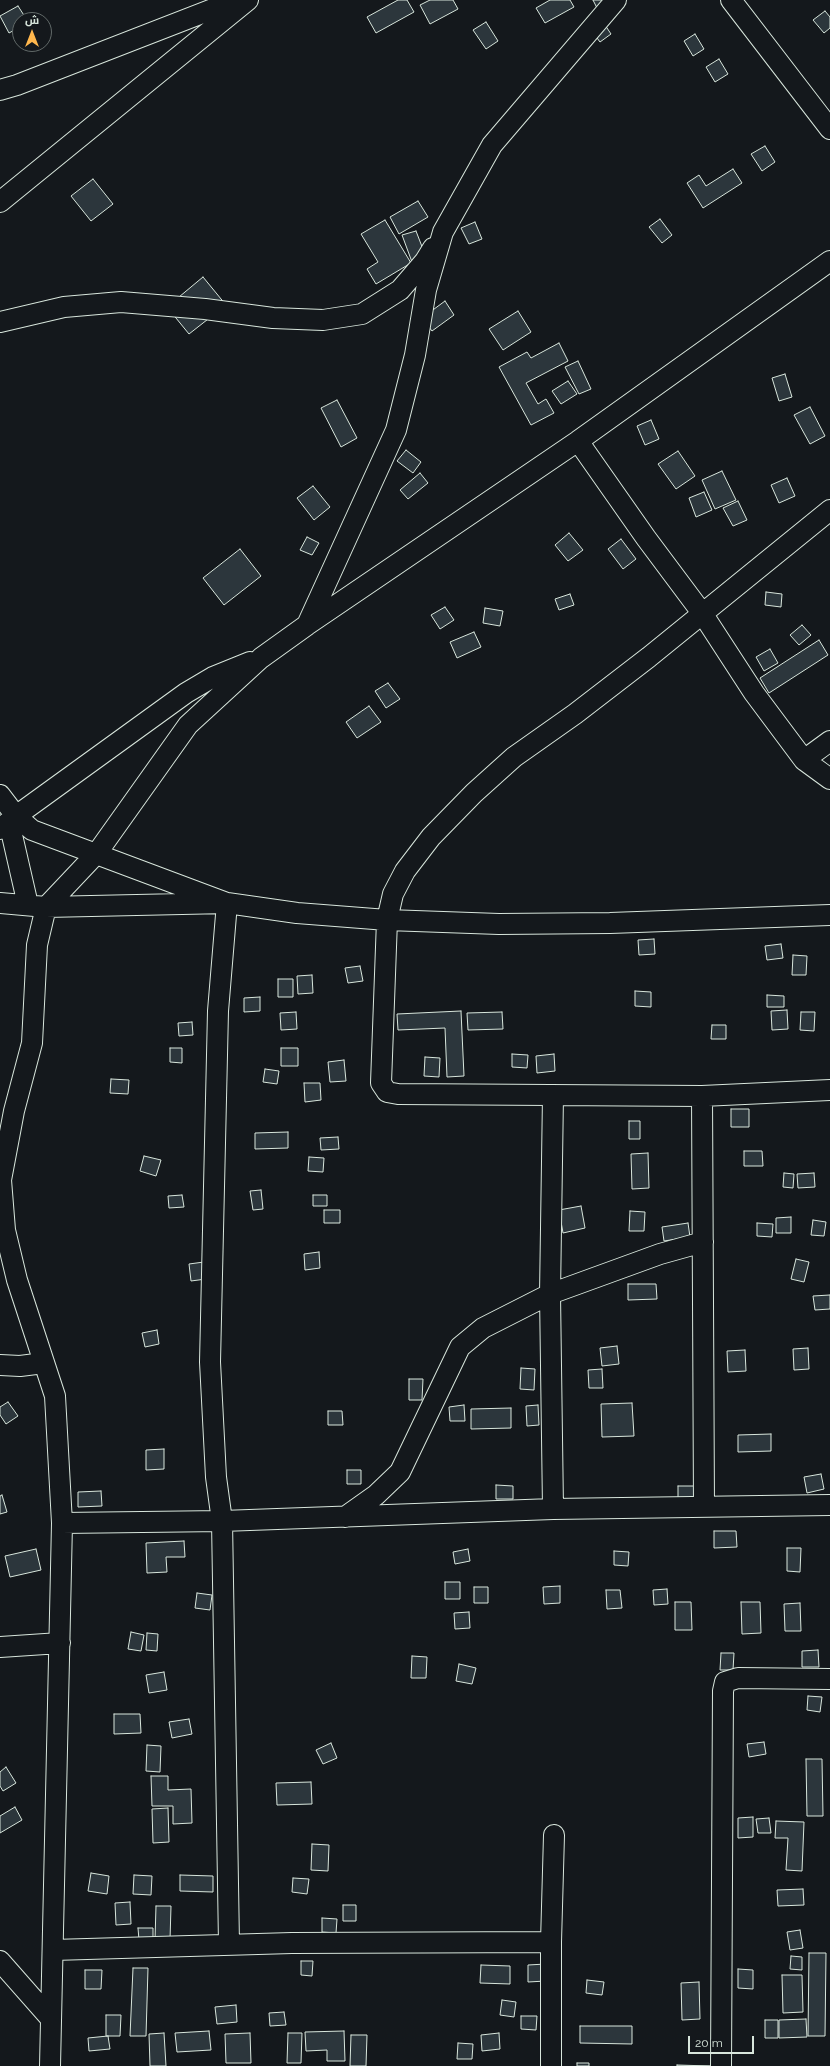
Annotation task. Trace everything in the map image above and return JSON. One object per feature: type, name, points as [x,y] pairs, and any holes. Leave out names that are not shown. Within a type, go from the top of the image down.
[{"type":"street","points":[[0,90],[17,86],[236,0]]},
{"type":"street","points":[[0,202],[248,0]]},
{"type":"street","points":[[0,322],[64,307],[121,302],[205,309],[273,318],[323,320],[362,314],[400,290],[425,261],[492,145],[616,0]]},
{"type":"street","points":[[730,0],[830,129]]},
{"type":"street","points":[[308,625],[396,430],[416,355],[426,290],[443,232]]},
{"type":"street","points":[[37,906],[97,853],[188,725],[262,658],[578,441],[830,261]]},
{"type":"street","points":[[578,441],[646,538],[702,613],[754,693],[804,760],[830,779]]},
{"type":"street","points":[[830,510],[575,714],[514,757],[474,793],[431,837],[405,871],[393,894],[387,920],[381,1083],[387,1092],[398,1094],[702,1096],[830,1090]]},
{"type":"street","points":[[8,822],[186,693],[213,677],[262,658]]},
{"type":"street","points":[[804,760],[830,741]]},
{"type":"street","points":[[0,795],[37,906],[37,945],[32,1043],[14,1111],[1,1180],[5,1230],[17,1280],[55,1396],[62,1523],[50,2066]]},
{"type":"street","points":[[8,822],[97,853],[227,903]]},
{"type":"street","points":[[0,903],[37,906],[227,903],[297,913],[387,920],[499,924],[610,923],[830,915]]},
{"type":"street","points":[[227,903],[218,1011],[210,1362],[216,1476],[222,1522],[228,1944]]},
{"type":"street","points":[[553,1095],[550,1294],[553,1509]]},
{"type":"street","points":[[702,1096],[704,1506]]},
{"type":"street","points":[[345,1518],[376,1495],[400,1472],[460,1347],[483,1328],[550,1294],[660,1254],[703,1242]]},
{"type":"street","points":[[0,1365],[20,1366],[44,1363]]},
{"type":"street","points":[[62,1523],[222,1522],[553,1509],[830,1505]]},
{"type":"street","points":[[0,1647],[60,1643]]},
{"type":"street","points":[[721,2066],[721,1885],[725,1682],[738,1678],[830,1679]]},
{"type":"street","points":[[551,2066],[551,1942],[554,1835]]},
{"type":"street","points":[[53,1950],[228,1944],[491,1941],[551,1942]]},
{"type":"street","points":[[0,1961],[51,2019]]},
{"type":"building","points":[[398,0],[407,0],[414,12],[376,33],[367,17]]},
{"type":"building","points":[[430,0],[453,0],[458,9],[430,24],[420,5]]},
{"type":"building","points":[[550,0],[570,0],[574,7],[545,23],[536,8]]},
{"type":"building","points":[[593,0],[616,0],[597,8]]},
{"type":"building","points":[[18,6],[22,12],[12,12],[12,31],[9,33],[0,16]]},
{"type":"building","points":[[825,11],[830,17],[830,28],[824,33],[813,20]]},
{"type":"building","points":[[601,19],[611,34],[600,42],[589,27]]},
{"type":"building","points":[[486,22],[498,41],[486,49],[473,30]]},
{"type":"building","points":[[695,34],[704,49],[693,56],[684,41]]},
{"type":"building","points":[[719,59],[728,74],[715,82],[706,67]]},
{"type":"building","points":[[765,146],[775,162],[762,171],[751,154]]},
{"type":"building","points":[[733,169],[742,183],[703,208],[687,183],[699,175],[706,186]]},
{"type":"building","points":[[93,179],[113,204],[91,221],[71,196]]},
{"type":"building","points":[[418,201],[428,217],[399,234],[390,217]]},
{"type":"building","points":[[660,219],[672,235],[662,243],[649,227]]},
{"type":"building","points":[[385,220],[411,263],[376,284],[367,269],[378,262],[361,234]]},
{"type":"building","points":[[475,222],[482,239],[469,244],[461,228]]},
{"type":"building","points":[[416,231],[426,257],[412,262],[402,235]]},
{"type":"building","points":[[203,277],[226,305],[189,334],[167,307]]},
{"type":"building","points":[[445,301],[454,315],[432,331],[422,318]]},
{"type":"building","points":[[518,311],[531,332],[503,350],[489,329]]},
{"type":"building","points":[[559,343],[568,361],[526,383],[538,404],[546,399],[554,413],[531,425],[499,367],[527,352],[531,358]]},
{"type":"building","points":[[578,361],[591,389],[579,394],[565,367]]},
{"type":"building","points":[[785,374],[792,397],[779,401],[772,378]]},
{"type":"building","points":[[568,381],[577,394],[561,404],[552,391]]},
{"type":"building","points":[[337,400],[357,438],[341,447],[321,408]]},
{"type":"building","points":[[810,407],[825,436],[810,444],[794,415]]},
{"type":"building","points":[[651,420],[659,439],[645,445],[637,426]]},
{"type":"building","points":[[406,450],[421,462],[413,473],[397,461]]},
{"type":"building","points":[[678,451],[695,476],[676,489],[658,464]]},
{"type":"building","points":[[722,471],[736,500],[715,509],[702,480]]},
{"type":"building","points":[[420,473],[428,483],[408,499],[400,490]]},
{"type":"building","points":[[787,478],[795,496],[779,503],[771,485]]},
{"type":"building","points":[[313,486],[330,507],[314,520],[297,498]]},
{"type":"building","points":[[704,492],[712,510],[696,517],[689,498]]},
{"type":"building","points":[[738,501],[747,520],[733,526],[723,508]]},
{"type":"building","points":[[569,533],[583,550],[568,561],[555,545]]},
{"type":"building","points":[[307,537],[319,543],[312,555],[300,550]]},
{"type":"building","points":[[621,539],[636,559],[623,569],[608,549]]},
{"type":"building","points":[[240,549],[261,576],[224,605],[203,578]]},
{"type":"building","points":[[766,592],[782,594],[781,607],[765,605]]},
{"type":"building","points":[[570,594],[574,605],[559,610],[555,599]]},
{"type":"building","points":[[445,607],[454,620],[440,629],[431,615]]},
{"type":"building","points":[[485,608],[503,611],[500,626],[483,623]]},
{"type":"building","points":[[802,625],[811,635],[799,645],[790,635]]},
{"type":"building","points":[[474,632],[481,647],[457,658],[450,642]]},
{"type":"building","points":[[819,640],[828,655],[769,693],[760,678]]},
{"type":"building","points":[[770,649],[778,663],[764,671],[756,657]]},
{"type":"building","points":[[388,683],[400,699],[386,708],[375,691]]},
{"type":"building","points":[[369,706],[381,722],[357,738],[346,722]]},
{"type":"building","points":[[654,939],[655,954],[639,955],[638,940]]},
{"type":"building","points":[[781,944],[783,958],[767,960],[765,946]]},
{"type":"building","points":[[793,955],[807,956],[806,975],[792,975]]},
{"type":"building","points":[[360,966],[363,981],[348,983],[345,968]]},
{"type":"building","points":[[312,975],[313,993],[298,994],[297,976]]},
{"type":"building","points":[[278,979],[293,979],[293,997],[278,997]]},
{"type":"building","points":[[635,991],[651,992],[651,1007],[635,1006]]},
{"type":"building","points":[[767,995],[784,996],[784,1007],[767,1007]]},
{"type":"building","points":[[260,997],[260,1011],[244,1012],[244,998]]},
{"type":"building","points":[[787,1010],[788,1029],[772,1030],[771,1011]]},
{"type":"building","points":[[461,1011],[464,1076],[447,1077],[445,1028],[398,1030],[397,1014]]},
{"type":"building","points":[[296,1012],[297,1029],[281,1030],[280,1013]]},
{"type":"building","points":[[502,1012],[503,1029],[468,1030],[467,1013]]},
{"type":"building","points":[[801,1012],[815,1012],[814,1031],[800,1030]]},
{"type":"building","points":[[192,1022],[193,1035],[179,1036],[178,1023]]},
{"type":"building","points":[[712,1025],[726,1025],[726,1039],[711,1039]]},
{"type":"building","points":[[170,1048],[182,1048],[182,1063],[170,1062]]},
{"type":"building","points":[[281,1048],[298,1048],[298,1066],[281,1066]]},
{"type":"building","points":[[512,1054],[528,1055],[527,1068],[512,1067]]},
{"type":"building","points":[[554,1054],[555,1071],[537,1073],[536,1056]]},
{"type":"building","points":[[425,1057],[440,1058],[439,1077],[424,1076]]},
{"type":"building","points":[[344,1060],[346,1081],[330,1082],[328,1062]]},
{"type":"building","points":[[265,1069],[279,1071],[277,1084],[263,1082]]},
{"type":"building","points":[[111,1079],[129,1080],[128,1094],[110,1093]]},
{"type":"building","points":[[304,1083],[320,1083],[321,1100],[305,1102]]},
{"type":"building","points":[[731,1109],[749,1109],[749,1127],[731,1127]]},
{"type":"building","points":[[629,1121],[640,1121],[640,1139],[629,1139]]},
{"type":"building","points":[[288,1132],[288,1148],[255,1149],[255,1133]]},
{"type":"building","points":[[338,1137],[339,1149],[321,1150],[320,1138]]},
{"type":"building","points":[[744,1151],[762,1151],[763,1166],[744,1166]]},
{"type":"building","points":[[648,1153],[649,1188],[632,1189],[631,1154]]},
{"type":"building","points":[[144,1156],[161,1160],[156,1176],[140,1171]]},
{"type":"building","points":[[309,1157],[324,1158],[323,1172],[308,1171]]},
{"type":"building","points":[[784,1173],[794,1174],[793,1188],[783,1187]]},
{"type":"building","points":[[814,1173],[815,1187],[798,1188],[797,1174]]},
{"type":"building","points":[[261,1190],[263,1209],[253,1210],[250,1191]]},
{"type":"building","points":[[182,1195],[184,1207],[169,1208],[168,1196]]},
{"type":"building","points":[[313,1195],[327,1195],[327,1206],[313,1206]]},
{"type":"building","points":[[581,1206],[585,1228],[563,1233],[559,1210]]},
{"type":"building","points":[[324,1210],[340,1210],[340,1223],[324,1223]]},
{"type":"building","points":[[630,1211],[645,1212],[644,1231],[629,1231]]},
{"type":"building","points":[[791,1217],[791,1233],[776,1233],[776,1218]]},
{"type":"building","points":[[813,1220],[826,1222],[824,1236],[811,1235]]},
{"type":"building","points":[[688,1223],[690,1237],[664,1241],[662,1227]]},
{"type":"building","points":[[757,1223],[773,1224],[772,1237],[757,1236]]},
{"type":"building","points":[[319,1252],[320,1268],[305,1270],[304,1254]]},
{"type":"building","points":[[796,1259],[809,1262],[804,1282],[791,1279]]},
{"type":"building","points":[[204,1262],[206,1279],[191,1281],[189,1264]]},
{"type":"building","points":[[628,1284],[656,1284],[657,1299],[628,1300]]},
{"type":"building","points":[[830,1295],[830,1309],[815,1310],[813,1296]]},
{"type":"building","points":[[157,1330],[159,1344],[145,1347],[142,1333]]},
{"type":"building","points":[[617,1346],[619,1364],[602,1366],[600,1348]]},
{"type":"building","points":[[808,1348],[809,1369],[794,1370],[793,1349]]},
{"type":"building","points":[[745,1350],[746,1371],[728,1372],[727,1351]]},
{"type":"building","points":[[521,1368],[535,1369],[534,1390],[520,1389]]},
{"type":"building","points":[[602,1369],[603,1388],[589,1388],[588,1370]]},
{"type":"building","points":[[409,1379],[423,1379],[422,1400],[409,1400]]},
{"type":"building","points":[[8,1402],[18,1416],[6,1424],[0,1415],[0,1407]]},
{"type":"building","points":[[632,1403],[634,1436],[602,1437],[601,1404]]},
{"type":"building","points":[[464,1405],[465,1421],[450,1421],[449,1407]]},
{"type":"building","points":[[538,1405],[539,1425],[527,1426],[526,1406]]},
{"type":"building","points":[[511,1408],[511,1428],[471,1429],[471,1409]]},
{"type":"building","points":[[328,1411],[342,1411],[343,1425],[328,1425]]},
{"type":"building","points":[[771,1434],[771,1451],[738,1452],[738,1435]]},
{"type":"building","points":[[164,1449],[164,1469],[146,1470],[146,1450]]},
{"type":"building","points":[[347,1470],[361,1470],[361,1484],[347,1484]]},
{"type":"building","points":[[821,1474],[824,1489],[807,1493],[804,1477]]},
{"type":"building","points":[[496,1485],[513,1486],[513,1499],[496,1499]]},
{"type":"building","points":[[678,1486],[694,1486],[694,1500],[678,1501]]},
{"type":"building","points":[[101,1491],[102,1506],[78,1507],[78,1492]]},
{"type":"building","points":[[2,1495],[7,1512],[0,1514],[0,1496]]},
{"type":"building","points":[[714,1531],[736,1531],[737,1547],[714,1548]]},
{"type":"building","points":[[184,1541],[185,1557],[166,1557],[167,1572],[147,1573],[146,1543]]},
{"type":"building","points":[[787,1548],[801,1548],[800,1572],[787,1571]]},
{"type":"building","points":[[36,1549],[41,1570],[10,1577],[5,1556]]},
{"type":"building","points":[[468,1549],[470,1561],[455,1564],[453,1552]]},
{"type":"building","points":[[614,1551],[629,1552],[628,1566],[614,1565]]},
{"type":"building","points":[[445,1582],[460,1582],[460,1599],[445,1599]]},
{"type":"building","points":[[560,1586],[560,1603],[544,1604],[543,1587]]},
{"type":"building","points":[[474,1587],[488,1587],[488,1603],[474,1603]]},
{"type":"building","points":[[667,1589],[668,1604],[654,1605],[653,1590]]},
{"type":"building","points":[[606,1590],[620,1590],[622,1608],[607,1609]]},
{"type":"building","points":[[197,1593],[212,1595],[210,1610],[195,1608]]},
{"type":"building","points":[[675,1602],[691,1602],[692,1630],[675,1630]]},
{"type":"building","points":[[741,1602],[760,1602],[761,1633],[742,1634]]},
{"type":"building","points":[[800,1603],[801,1631],[785,1631],[784,1604]]},
{"type":"building","points":[[469,1612],[470,1628],[455,1629],[454,1613]]},
{"type":"building","points":[[131,1632],[144,1635],[141,1651],[128,1649]]},
{"type":"building","points":[[147,1633],[158,1634],[157,1651],[146,1650]]},
{"type":"building","points":[[818,1650],[819,1667],[802,1667],[802,1651]]},
{"type":"building","points":[[721,1653],[734,1653],[733,1670],[720,1670]]},
{"type":"building","points":[[412,1656],[427,1657],[426,1678],[411,1678]]},
{"type":"building","points":[[459,1664],[476,1668],[472,1684],[456,1681]]},
{"type":"building","points":[[164,1672],[167,1690],[149,1693],[146,1675]]},
{"type":"building","points":[[808,1696],[822,1697],[820,1712],[807,1710]]},
{"type":"building","points":[[114,1714],[140,1714],[141,1733],[114,1734]]},
{"type":"building","points":[[189,1719],[192,1734],[172,1738],[169,1722]]},
{"type":"building","points":[[764,1742],[766,1754],[749,1757],[747,1744]]},
{"type":"building","points":[[331,1743],[337,1758],[323,1764],[316,1750]]},
{"type":"building","points":[[147,1745],[161,1746],[160,1772],[146,1771]]},
{"type":"building","points":[[806,1759],[822,1759],[823,1816],[807,1816]]},
{"type":"building","points":[[6,1767],[16,1783],[3,1791],[0,1786],[0,1772]]},
{"type":"building","points":[[151,1776],[168,1776],[168,1790],[191,1789],[192,1823],[173,1824],[173,1806],[152,1806]]},
{"type":"building","points":[[311,1782],[312,1804],[277,1805],[276,1783]]},
{"type":"building","points":[[15,1807],[22,1820],[0,1833],[0,1816]]},
{"type":"building","points":[[168,1808],[169,1842],[153,1843],[152,1809]]},
{"type":"building","points":[[753,1817],[753,1837],[738,1838],[738,1818]]},
{"type":"building","points":[[769,1818],[771,1833],[758,1833],[756,1819]]},
{"type":"building","points":[[776,1821],[804,1822],[802,1871],[786,1870],[788,1838],[775,1838]]},
{"type":"building","points":[[312,1844],[329,1845],[328,1871],[311,1870]]},
{"type":"building","points":[[91,1873],[109,1876],[107,1894],[88,1891]]},
{"type":"building","points":[[134,1875],[152,1876],[151,1895],[133,1894]]},
{"type":"building","points":[[180,1875],[213,1876],[213,1892],[180,1891]]},
{"type":"building","points":[[293,1878],[309,1879],[307,1894],[292,1892]]},
{"type":"building","points":[[803,1889],[804,1905],[778,1906],[777,1890]]},
{"type":"building","points":[[130,1902],[131,1924],[116,1925],[115,1903]]},
{"type":"building","points":[[343,1905],[356,1905],[356,1921],[343,1921]]},
{"type":"building","points":[[156,1906],[171,1906],[170,1940],[155,1940]]},
{"type":"building","points":[[322,1918],[337,1919],[336,1933],[322,1932]]},
{"type":"building","points":[[138,1928],[153,1928],[153,1940],[139,1940]]},
{"type":"building","points":[[800,1930],[803,1948],[790,1950],[787,1932]]},
{"type":"building","points":[[809,1953],[826,1953],[825,2036],[808,2036]]},
{"type":"building","points":[[791,1956],[802,1957],[802,1970],[790,1969]]},
{"type":"building","points":[[301,1961],[313,1961],[312,1976],[301,1975]]},
{"type":"building","points":[[546,1964],[546,1981],[528,1982],[528,1965]]},
{"type":"building","points":[[481,1965],[510,1966],[510,1984],[480,1983]]},
{"type":"building","points":[[133,1968],[148,1968],[146,2036],[130,2036]]},
{"type":"building","points":[[738,1969],[753,1970],[753,1989],[738,1988]]},
{"type":"building","points":[[85,1970],[102,1970],[101,1989],[85,1989]]},
{"type":"building","points":[[782,1975],[802,1975],[803,2012],[783,2013]]},
{"type":"building","points":[[587,1980],[604,1982],[602,1995],[586,1993]]},
{"type":"building","points":[[699,1982],[700,2019],[682,2020],[681,1983]]},
{"type":"building","points":[[502,2000],[516,2002],[514,2017],[500,2015]]},
{"type":"building","points":[[236,2005],[237,2022],[217,2024],[215,2007]]},
{"type":"building","points":[[284,2012],[286,2025],[270,2026],[269,2013]]},
{"type":"building","points":[[106,2015],[121,2015],[120,2036],[106,2036]]},
{"type":"building","points":[[521,2016],[537,2016],[536,2030],[521,2029]]},
{"type":"building","points":[[806,2019],[807,2037],[779,2038],[779,2020]]},
{"type":"building","points":[[765,2020],[778,2020],[778,2038],[765,2038]]},
{"type":"building","points":[[580,2026],[632,2026],[632,2044],[580,2043]]},
{"type":"building","points":[[209,2031],[211,2050],[177,2052],[175,2033]]},
{"type":"building","points":[[344,2031],[345,2061],[327,2061],[327,2050],[306,2051],[305,2032]]},
{"type":"building","points":[[164,2033],[166,2066],[150,2066],[149,2034]]},
{"type":"building","points":[[250,2033],[251,2063],[226,2063],[225,2034]]},
{"type":"building","points":[[288,2033],[302,2033],[301,2063],[287,2063]]},
{"type":"building","points":[[499,2033],[500,2049],[482,2051],[481,2035]]},
{"type":"building","points":[[351,2035],[367,2035],[366,2066],[350,2066]]},
{"type":"building","points":[[108,2036],[110,2049],[89,2051],[88,2038]]},
{"type":"building","points":[[458,2043],[473,2044],[472,2059],[457,2059]]},
{"type":"building","points":[[577,2063],[589,2063],[589,2066],[577,2066]]},
{"type":"building","points":[[677,2065],[710,2066],[677,2066]]}]
